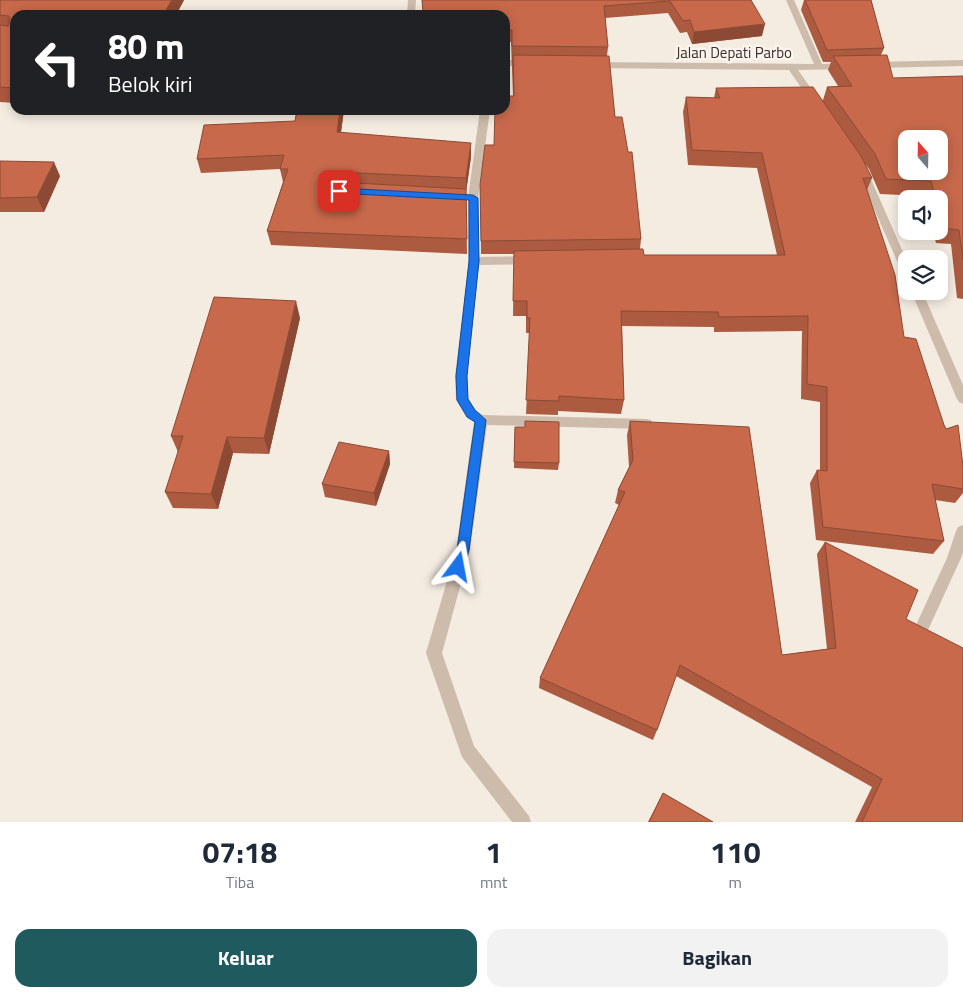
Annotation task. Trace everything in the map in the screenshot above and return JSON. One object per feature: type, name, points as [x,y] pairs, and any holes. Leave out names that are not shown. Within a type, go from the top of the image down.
[{"type":"street","points":[[790,0],[818,66]]},
{"type":"street","points":[[510,63],[534,63]]},
{"type":"street","points":[[867,65],[963,63]]},
{"type":"street","name":"Jalan Depati Parbo","points":[[584,64],[857,66]]},
{"type":"street","points":[[792,67],[819,107]]},
{"type":"street","points":[[484,115],[468,198],[474,261],[461,376],[462,400],[471,413],[481,420],[661,424]]},
{"type":"street","points":[[857,162],[898,252]]},
{"type":"street","points":[[474,261],[544,260]]},
{"type":"street","points":[[920,300],[963,399]]},
{"type":"street","points":[[481,420],[463,550],[434,653],[468,751],[524,822]]},
{"type":"street","points":[[923,625],[954,558],[963,531]]},
{"type":"building","points":[[0,0],[172,0],[166,10],[10,10],[10,18],[9,16],[0,15]]},
{"type":"building","points":[[422,0],[751,0],[765,24],[694,32],[690,20],[683,21],[670,1],[604,6],[608,47],[512,46],[510,10],[423,10]]},
{"type":"building","points":[[805,0],[871,0],[884,48],[827,50]]},
{"type":"building","points":[[10,18],[10,88],[0,87],[0,25],[8,26]]},
{"type":"building","points":[[513,55],[609,56],[615,117],[622,117],[628,152],[632,152],[641,239],[481,241],[480,185],[485,145],[494,145],[495,115],[510,115],[510,96],[514,96]]},
{"type":"building","points":[[887,55],[893,78],[963,76],[963,260],[959,230],[948,229],[948,190],[934,190],[931,181],[908,180],[948,180],[948,130],[898,130],[898,180],[886,179],[875,154],[827,87],[852,86],[833,56]]},
{"type":"building","points":[[813,87],[861,156],[872,178],[863,178],[895,275],[904,337],[916,339],[946,429],[958,425],[963,466],[963,489],[932,484],[944,541],[823,527],[817,470],[827,471],[827,387],[807,384],[808,316],[719,317],[718,312],[621,311],[624,400],[559,396],[559,401],[526,400],[530,318],[527,318],[527,301],[513,301],[514,251],[643,249],[644,255],[785,255],[762,153],[692,150],[686,97],[720,98],[716,88]]},
{"type":"building","points":[[296,115],[339,115],[337,132],[471,143],[466,178],[337,172],[330,177],[337,182],[466,189],[467,239],[267,231],[288,169],[280,169],[284,155],[197,159],[204,125],[295,121]]},
{"type":"building","points":[[0,161],[54,162],[37,197],[0,198]]},
{"type":"building","points":[[214,297],[296,301],[264,438],[227,437],[211,494],[165,492],[183,436],[171,436]]},
{"type":"building","points":[[525,421],[559,422],[559,463],[514,462],[515,427],[525,427]]},
{"type":"building","points":[[630,421],[749,427],[782,655],[836,648],[825,542],[918,590],[906,619],[963,648],[963,822],[862,822],[882,779],[680,665],[657,730],[540,678],[625,492],[618,490],[633,460]]},
{"type":"building","points":[[339,442],[389,451],[374,493],[322,484]]},
{"type":"building","points":[[663,793],[713,822],[649,822]]},
{"type":"route","points":[[339,191],[473,198],[474,261],[461,376],[462,400],[471,413],[481,420],[463,550],[458,567]]}]
